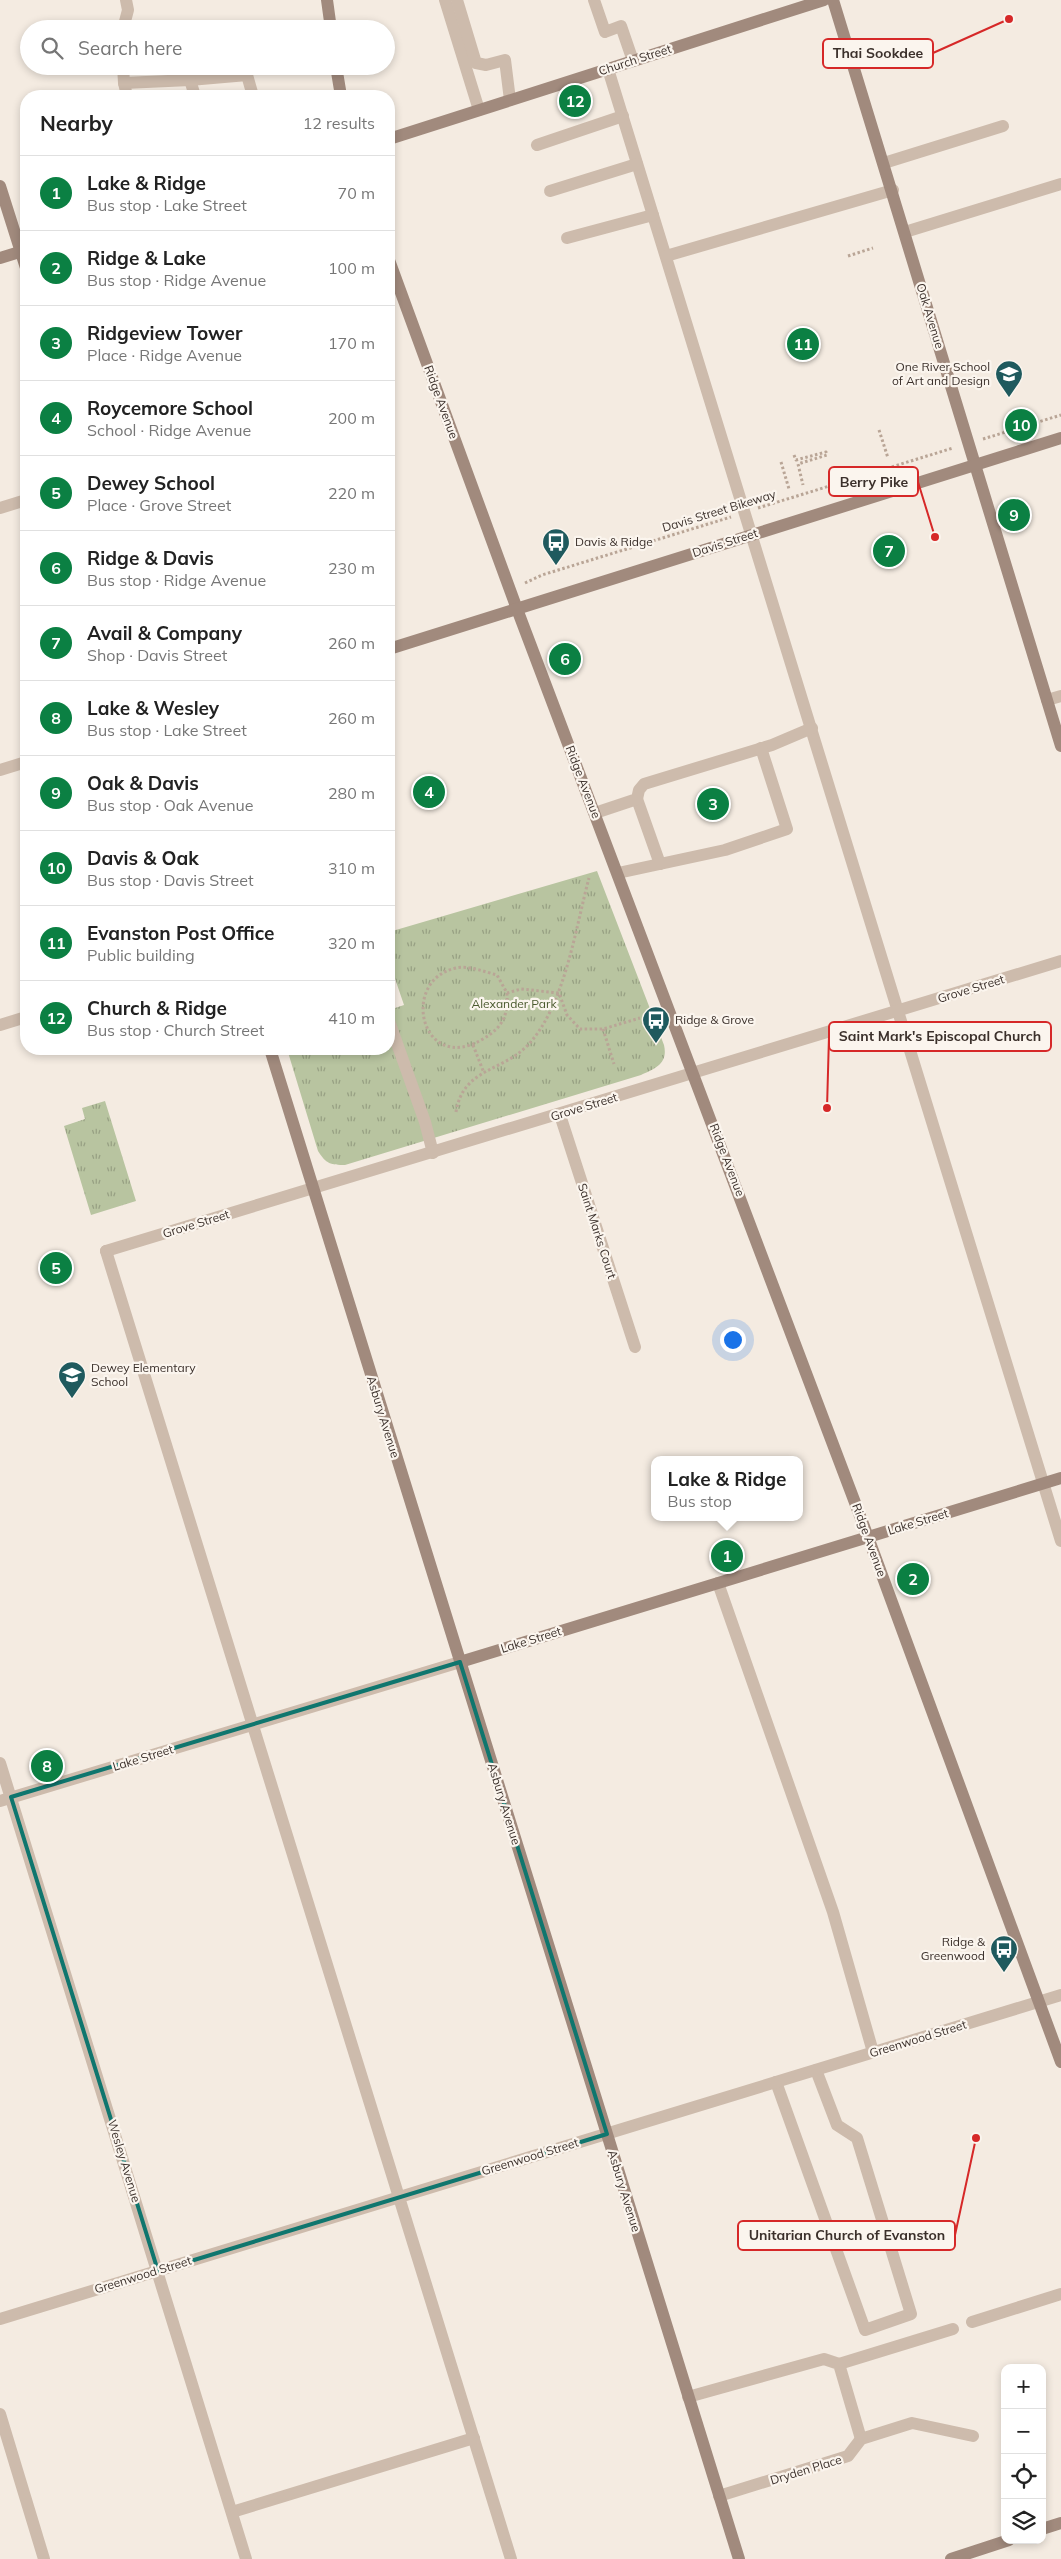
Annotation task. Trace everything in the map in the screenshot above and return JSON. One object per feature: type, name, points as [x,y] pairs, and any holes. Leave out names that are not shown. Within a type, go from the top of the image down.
[{"type":"main road","points":[[327,0],[330,20]]},
{"type":"main road","name":"Church Street","points":[[395,137],[824,0]]},
{"type":"main road","name":"Oak Avenue","points":[[833,0],[1061,746]]},
{"type":"main road","points":[[338,75],[340,90]]},
{"type":"main road","points":[[0,186],[20,240]]},
{"type":"main road","points":[[0,258],[20,252]]},
{"type":"main road","name":"Ridge Avenue","points":[[395,276],[510,591],[868,1537],[1061,2062]]},
{"type":"main road","name":"Davis Street","points":[[395,647],[1061,438]]},
{"type":"main road","name":"Asbury Avenue","points":[[272,1055],[739,2559]]},
{"type":"main road","name":"Lake Street","points":[[460,1662],[1061,1478]]},
{"type":"main road","points":[[1046,2529],[1061,2524]]},
{"type":"main road","points":[[951,2559],[1001,2543]]},
{"type":"street","points":[[126,0],[128,10],[126,20]]},
{"type":"street","points":[[445,0],[479,110]]},
{"type":"street","points":[[457,0],[476,63],[486,65],[505,60],[510,100]]},
{"type":"street","points":[[594,0],[605,32],[621,26],[633,61]]},
{"type":"street","points":[[608,69],[753,534],[1061,1541]]},
{"type":"street","points":[[124,75],[126,90]]},
{"type":"street","points":[[124,83],[248,75],[252,90]]},
{"type":"street","points":[[190,80],[193,90]]},
{"type":"street","points":[[537,145],[622,116]]},
{"type":"street","points":[[884,162],[1003,126]]},
{"type":"street","points":[[550,191],[637,164]]},
{"type":"street","points":[[905,232],[1061,184]]},
{"type":"street","points":[[666,256],[892,190]]},
{"type":"street","points":[[567,238],[653,215]]},
{"type":"street","points":[[0,508],[20,502]]},
{"type":"street","points":[[1047,700],[1061,696]]},
{"type":"street","points":[[660,864],[637,799],[639,790],[644,784],[761,748],[812,728]]},
{"type":"street","points":[[618,873],[725,850],[786,829],[761,748]]},
{"type":"street","points":[[0,770],[20,764]]},
{"type":"street","points":[[595,813],[637,799]]},
{"type":"street","name":"Grove Street","points":[[252,1725],[106,1252],[1061,961]]},
{"type":"street","points":[[1,1023],[20,1018]]},
{"type":"street","points":[[395,1038],[425,1122],[432,1153]]},
{"type":"street","name":"Saint Marks Court","points":[[560,1115],[634,1347]]},
{"type":"street","points":[[718,1583],[834,1912],[872,2052]]},
{"type":"street","name":"Lake Street","points":[[5,1799],[460,1662]]},
{"type":"street","points":[[252,1725],[511,2559]]},
{"type":"street","name":"Wesley Avenue","points":[[0,1763],[5,1799],[158,2271],[246,2559]]},
{"type":"street","name":"Greenwood Street","points":[[0,2319],[1061,1995]]},
{"type":"street","points":[[776,2082],[865,2330],[911,2314],[857,2138],[837,2125],[816,2070]]},
{"type":"street","points":[[972,2322],[1061,2294]]},
{"type":"street","points":[[688,2397],[824,2359],[839,2364],[953,2329]]},
{"type":"street","points":[[839,2364],[862,2438],[912,2423],[973,2436]]},
{"type":"street","points":[[0,2414],[44,2559]]},
{"type":"street","points":[[232,2512],[474,2438]]},
{"type":"street","name":"Dryden Place","points":[[719,2496],[848,2456],[862,2438]]},
{"type":"path","points":[[848,256],[872,248]]},
{"type":"path","name":"Davis Street Bikeway","points":[[510,591],[542,575],[1061,415]]},
{"type":"path","points":[[880,430],[888,458]]},
{"type":"path","points":[[794,455],[796,460],[826,452],[827,455],[798,464],[803,485]]},
{"type":"path","points":[[781,462],[789,489]]},
{"type":"path","points":[[456,1112],[459,1095],[475,1078],[526,1046],[547,1021],[559,993],[589,878]]},
{"type":"path","points":[[457,967],[478,970],[497,975],[507,993],[508,1010],[497,1031],[473,1045],[451,1048],[436,1042],[426,1028],[423,1014],[426,992],[436,976],[457,967]]},
{"type":"path","points":[[507,993],[521,989],[559,993]]},
{"type":"path","points":[[559,993],[567,1015],[580,1029],[603,1029],[640,1018]]},
{"type":"path","points":[[603,1029],[614,1064]]},
{"type":"path","points":[[473,1045],[484,1073]]},
{"type":"highlighted area","points":[[460,1662],[607,2134],[158,2271],[11,1797]]},
{"type":"green space","name":"Alexander Park","points":[[597,871],[664,1045],[663,1061],[652,1070],[641,1075],[345,1165],[332,1164],[326,1161],[318,1151],[289,1055],[395,1055],[395,1008],[404,1005],[395,979],[395,930]]},
{"type":"green space","points":[[105,1101],[136,1201],[91,1215],[64,1126],[85,1119],[82,1108]]},
{"type":"place","name":"Thai Sookdee","points":[[1009,19]]},
{"type":"place","name":"Church & Ridge","points":[[575,101]]},
{"type":"place","name":"Evanston Post Office","points":[[803,344]]},
{"type":"place","name":"One River School of Art and Design","points":[[1009,398]]},
{"type":"place","name":"Davis & Oak","points":[[1021,425]]},
{"type":"place","name":"Oak & Davis","points":[[1014,515]]},
{"type":"place","name":"Berry Pike","points":[[935,537]]},
{"type":"place","name":"Avail & Company","points":[[889,551]]},
{"type":"place","name":"Davis & Ridge","points":[[556,566]]},
{"type":"place","name":"Ridge & Davis","points":[[565,659]]},
{"type":"place","name":"Roycemore School","points":[[429,792]]},
{"type":"place","name":"Ridgeview Tower","points":[[713,804]]},
{"type":"place","name":"Ridge & Grove","points":[[656,1044]]},
{"type":"place","name":"Saint Mark's Episcopal Church","points":[[827,1108]]},
{"type":"place","name":"Dewey School","points":[[56,1268]]},
{"type":"place","name":"Dewey Elementary School","points":[[72,1399]]},
{"type":"place","name":"Lake & Ridge","points":[[727,1556]]},
{"type":"place","name":"Ridge & Lake","points":[[913,1579]]},
{"type":"place","name":"Lake & Wesley","points":[[47,1766]]},
{"type":"place","name":"Ridge & Greenwood","points":[[1004,1973]]},
{"type":"place","name":"Unitarian Church of Evanston","points":[[976,2138]]}]
